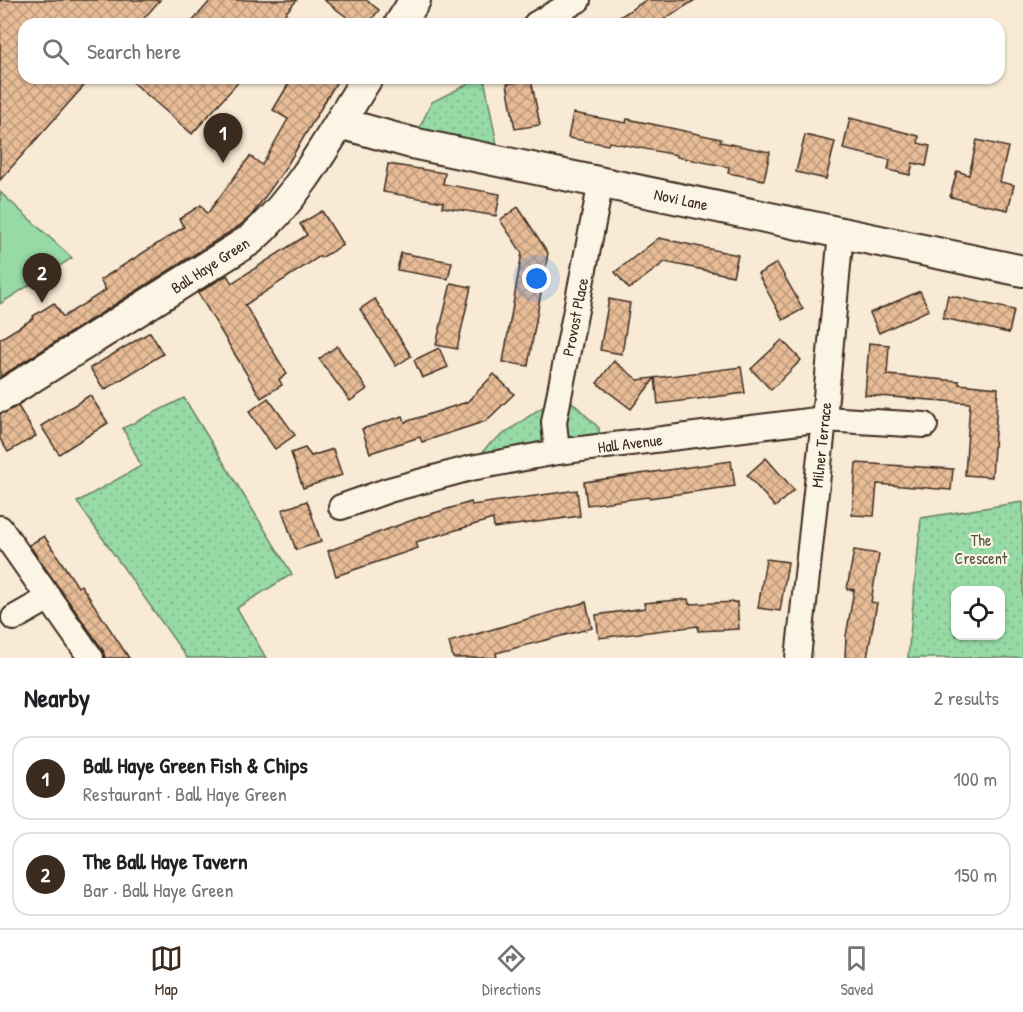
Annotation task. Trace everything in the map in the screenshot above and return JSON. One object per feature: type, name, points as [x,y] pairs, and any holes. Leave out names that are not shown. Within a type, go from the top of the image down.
[{"type":"street","points":[[404,18],[415,0]]},
{"type":"street","points":[[546,18],[578,0]]},
{"type":"street","name":"Ball Haye Green","points":[[0,397],[250,240],[272,220],[310,169],[363,84]]},
{"type":"street","name":"Novi Lane","points":[[339,123],[412,143],[1023,271]]},
{"type":"street","name":"Provost Place","points":[[557,452],[554,422],[601,182]]},
{"type":"street","name":"Milner Terrace","points":[[798,658],[824,419],[841,232]]},
{"type":"street","name":"Hall Avenue","points":[[341,507],[389,490],[471,468],[557,452],[824,419],[925,425]]},
{"type":"street","points":[[0,528],[91,658]]},
{"type":"street","points":[[14,618],[49,598]]},
{"type":"green space","points":[[468,84],[485,84],[500,160],[412,143],[432,102]]},
{"type":"green space","points":[[0,192],[72,258],[0,304]]},
{"type":"green space","points":[[184,398],[292,574],[237,608],[266,658],[187,658],[77,502],[141,466],[123,428]]},
{"type":"green space","points":[[559,398],[571,401],[599,428],[600,447],[471,468],[488,445]]},
{"type":"green space","name":"The Crescent","points":[[1023,502],[1023,658],[908,658],[921,518]]},
{"type":"building","points":[[0,0],[160,0],[144,18],[18,18],[18,84],[86,84],[0,180]]},
{"type":"building","points":[[211,0],[297,0],[281,18],[195,18]]},
{"type":"building","points":[[324,0],[366,0],[379,10],[373,18],[348,18]]},
{"type":"building","points":[[646,0],[695,0],[666,18],[618,18]]},
{"type":"building","points":[[135,84],[237,84],[192,134]]},
{"type":"building","points":[[288,84],[335,84],[283,172],[251,216],[239,226],[0,377],[0,339],[54,303],[63,317],[106,290],[100,280],[184,227],[179,219],[201,205],[207,214],[250,156],[262,165],[288,119],[273,110]]},
{"type":"building","points":[[507,84],[532,84],[540,125],[515,129]]},
{"type":"building","points":[[573,113],[626,123],[627,119],[770,152],[764,180],[728,173],[729,167],[677,157],[677,155],[609,142],[608,145],[568,138]]},
{"type":"building","points":[[850,118],[919,136],[918,143],[930,146],[926,166],[913,163],[910,175],[888,170],[890,160],[843,149]]},
{"type":"building","points":[[805,135],[835,142],[826,179],[796,172]]},
{"type":"building","points":[[977,140],[1008,147],[1000,182],[1014,185],[1008,210],[950,197],[957,171],[969,175]]},
{"type":"building","points":[[388,164],[445,173],[443,184],[500,194],[496,216],[442,207],[443,202],[383,192]]},
{"type":"building","points":[[518,207],[548,253],[528,366],[503,362],[522,253],[500,220]]},
{"type":"building","points":[[322,211],[343,245],[321,258],[320,256],[245,305],[287,374],[279,379],[282,385],[261,398],[198,293],[227,275],[232,283],[307,235],[300,224]]},
{"type":"building","points":[[659,238],[738,255],[733,276],[665,262],[629,289],[615,272]]},
{"type":"building","points":[[401,253],[452,262],[448,279],[397,270]]},
{"type":"building","points":[[777,263],[803,309],[783,320],[758,274]]},
{"type":"building","points":[[451,283],[471,287],[457,349],[436,345]]},
{"type":"building","points":[[920,291],[929,310],[879,333],[870,313]]},
{"type":"building","points":[[948,295],[1014,310],[1009,333],[943,318]]},
{"type":"building","points":[[375,299],[411,356],[396,366],[360,309]]},
{"type":"building","points":[[609,299],[630,303],[622,354],[600,350]]},
{"type":"building","points":[[150,332],[163,354],[104,390],[90,368]]},
{"type":"building","points":[[782,340],[801,360],[771,390],[751,369]]},
{"type":"building","points":[[869,343],[889,345],[887,375],[959,381],[959,384],[998,388],[992,477],[965,475],[970,403],[865,395]]},
{"type":"building","points":[[337,346],[367,389],[350,401],[319,359]]},
{"type":"building","points":[[439,348],[448,367],[422,378],[414,360]]},
{"type":"building","points":[[614,361],[638,380],[741,367],[745,393],[658,404],[655,378],[631,409],[597,383]]},
{"type":"building","points":[[494,374],[514,394],[486,421],[422,442],[420,437],[370,453],[362,429],[403,416],[405,422],[467,402]]},
{"type":"building","points":[[90,395],[108,423],[59,454],[41,426]]},
{"type":"building","points":[[268,398],[295,435],[275,449],[249,412]]},
{"type":"building","points":[[18,406],[36,436],[8,452],[0,439],[0,414]]},
{"type":"building","points":[[305,448],[311,456],[333,449],[342,475],[303,488],[291,453]]},
{"type":"building","points":[[766,458],[794,490],[775,507],[747,475]]},
{"type":"building","points":[[731,461],[735,486],[587,505],[584,482]]},
{"type":"building","points":[[856,463],[953,469],[951,490],[877,484],[874,516],[852,515]]},
{"type":"building","points":[[577,490],[580,516],[494,528],[493,519],[416,542],[418,548],[336,576],[328,551],[421,517],[471,502],[472,505]]},
{"type":"building","points":[[307,501],[321,542],[296,550],[282,510]]},
{"type":"building","points":[[44,536],[78,587],[81,585],[129,658],[105,658],[103,650],[29,545]]},
{"type":"building","points":[[854,550],[879,554],[871,602],[877,603],[867,658],[845,658],[846,636],[854,590],[847,589]]},
{"type":"building","points":[[766,559],[788,562],[780,611],[758,608]]},
{"type":"building","points":[[688,599],[689,604],[737,602],[739,629],[698,631],[698,626],[599,638],[596,615],[645,608],[644,603]]},
{"type":"building","points":[[586,602],[592,628],[496,653],[497,658],[453,658],[449,642]]},
{"type":"place","name":"Ball Haye Green Fish & Chips","points":[[223,163]]},
{"type":"place","name":"The Ball Haye Tavern","points":[[42,303]]}]
